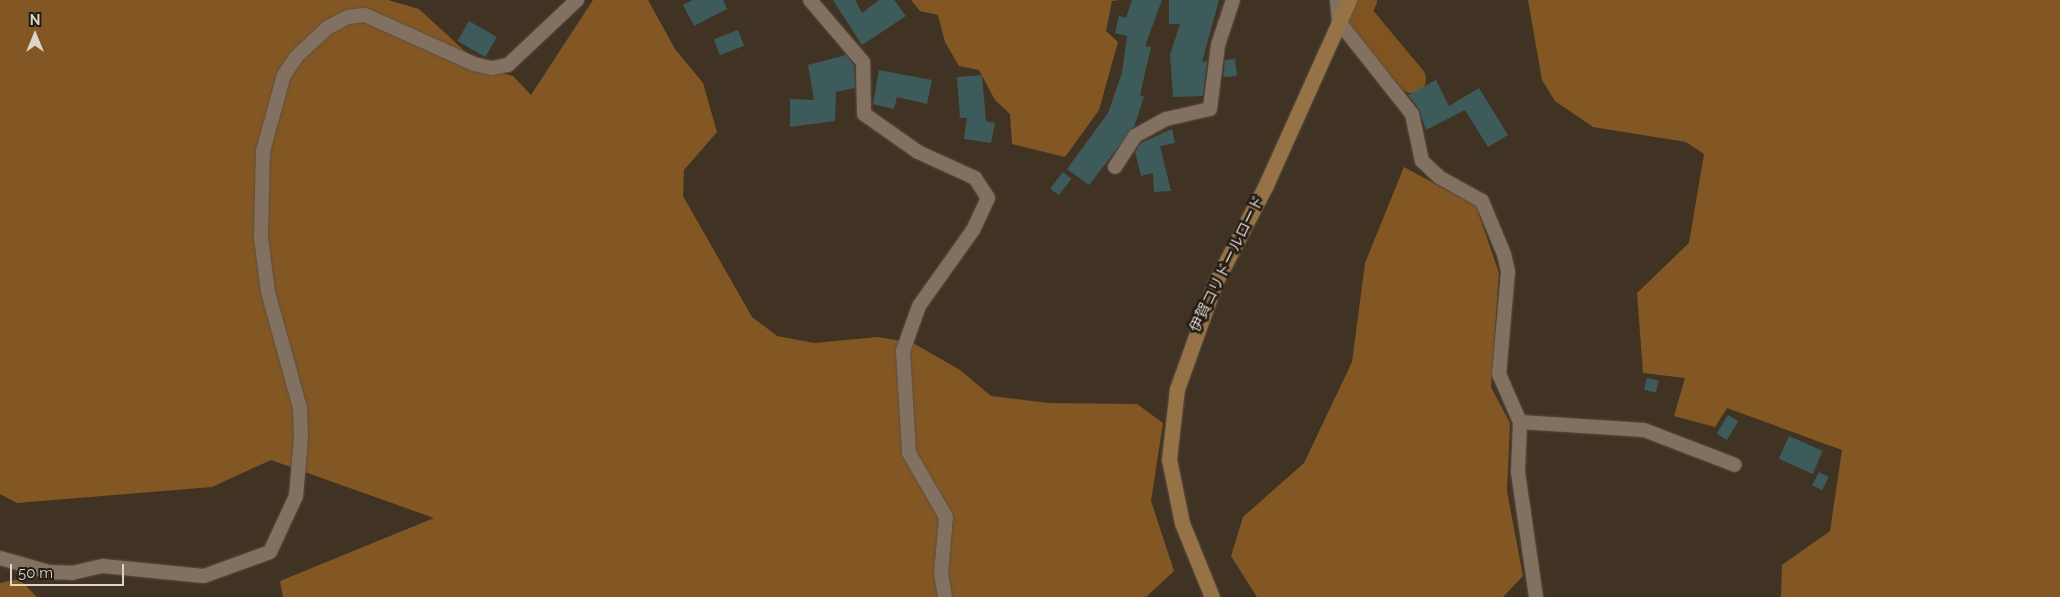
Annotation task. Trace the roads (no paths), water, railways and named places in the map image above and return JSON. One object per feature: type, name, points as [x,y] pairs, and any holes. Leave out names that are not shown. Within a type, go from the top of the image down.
[{"type":"street","points":[[0,558],[49,572],[72,573],[103,566],[204,576],[270,552],[296,496],[301,438],[300,408],[268,292],[261,237],[263,151],[284,75],[296,57],[327,28],[348,17],[366,15],[474,64],[508,65],[577,0]]},
{"type":"street","points":[[810,0],[863,62],[864,114],[918,152],[975,178],[988,198],[973,230],[919,306],[903,351],[909,453],[946,518],[940,574],[945,597]]},
{"type":"street","points":[[1115,168],[1135,136],[1166,119],[1210,110],[1218,45],[1233,0]]},
{"type":"street","points":[[1337,0],[1338,22],[1403,98],[1427,168],[1482,201],[1490,214],[1508,272],[1499,374],[1520,422],[1518,472],[1536,597]]},
{"type":"street","name":"伊賀コリドールロード","points":[[1212,597],[1182,523],[1168,459],[1177,389],[1215,283],[1265,187],[1348,0]]},
{"type":"street","points":[[1520,422],[1644,430],[1735,465]]},
{"type":"waterway","points":[[1363,0],[1357,13],[1412,79]]}]
